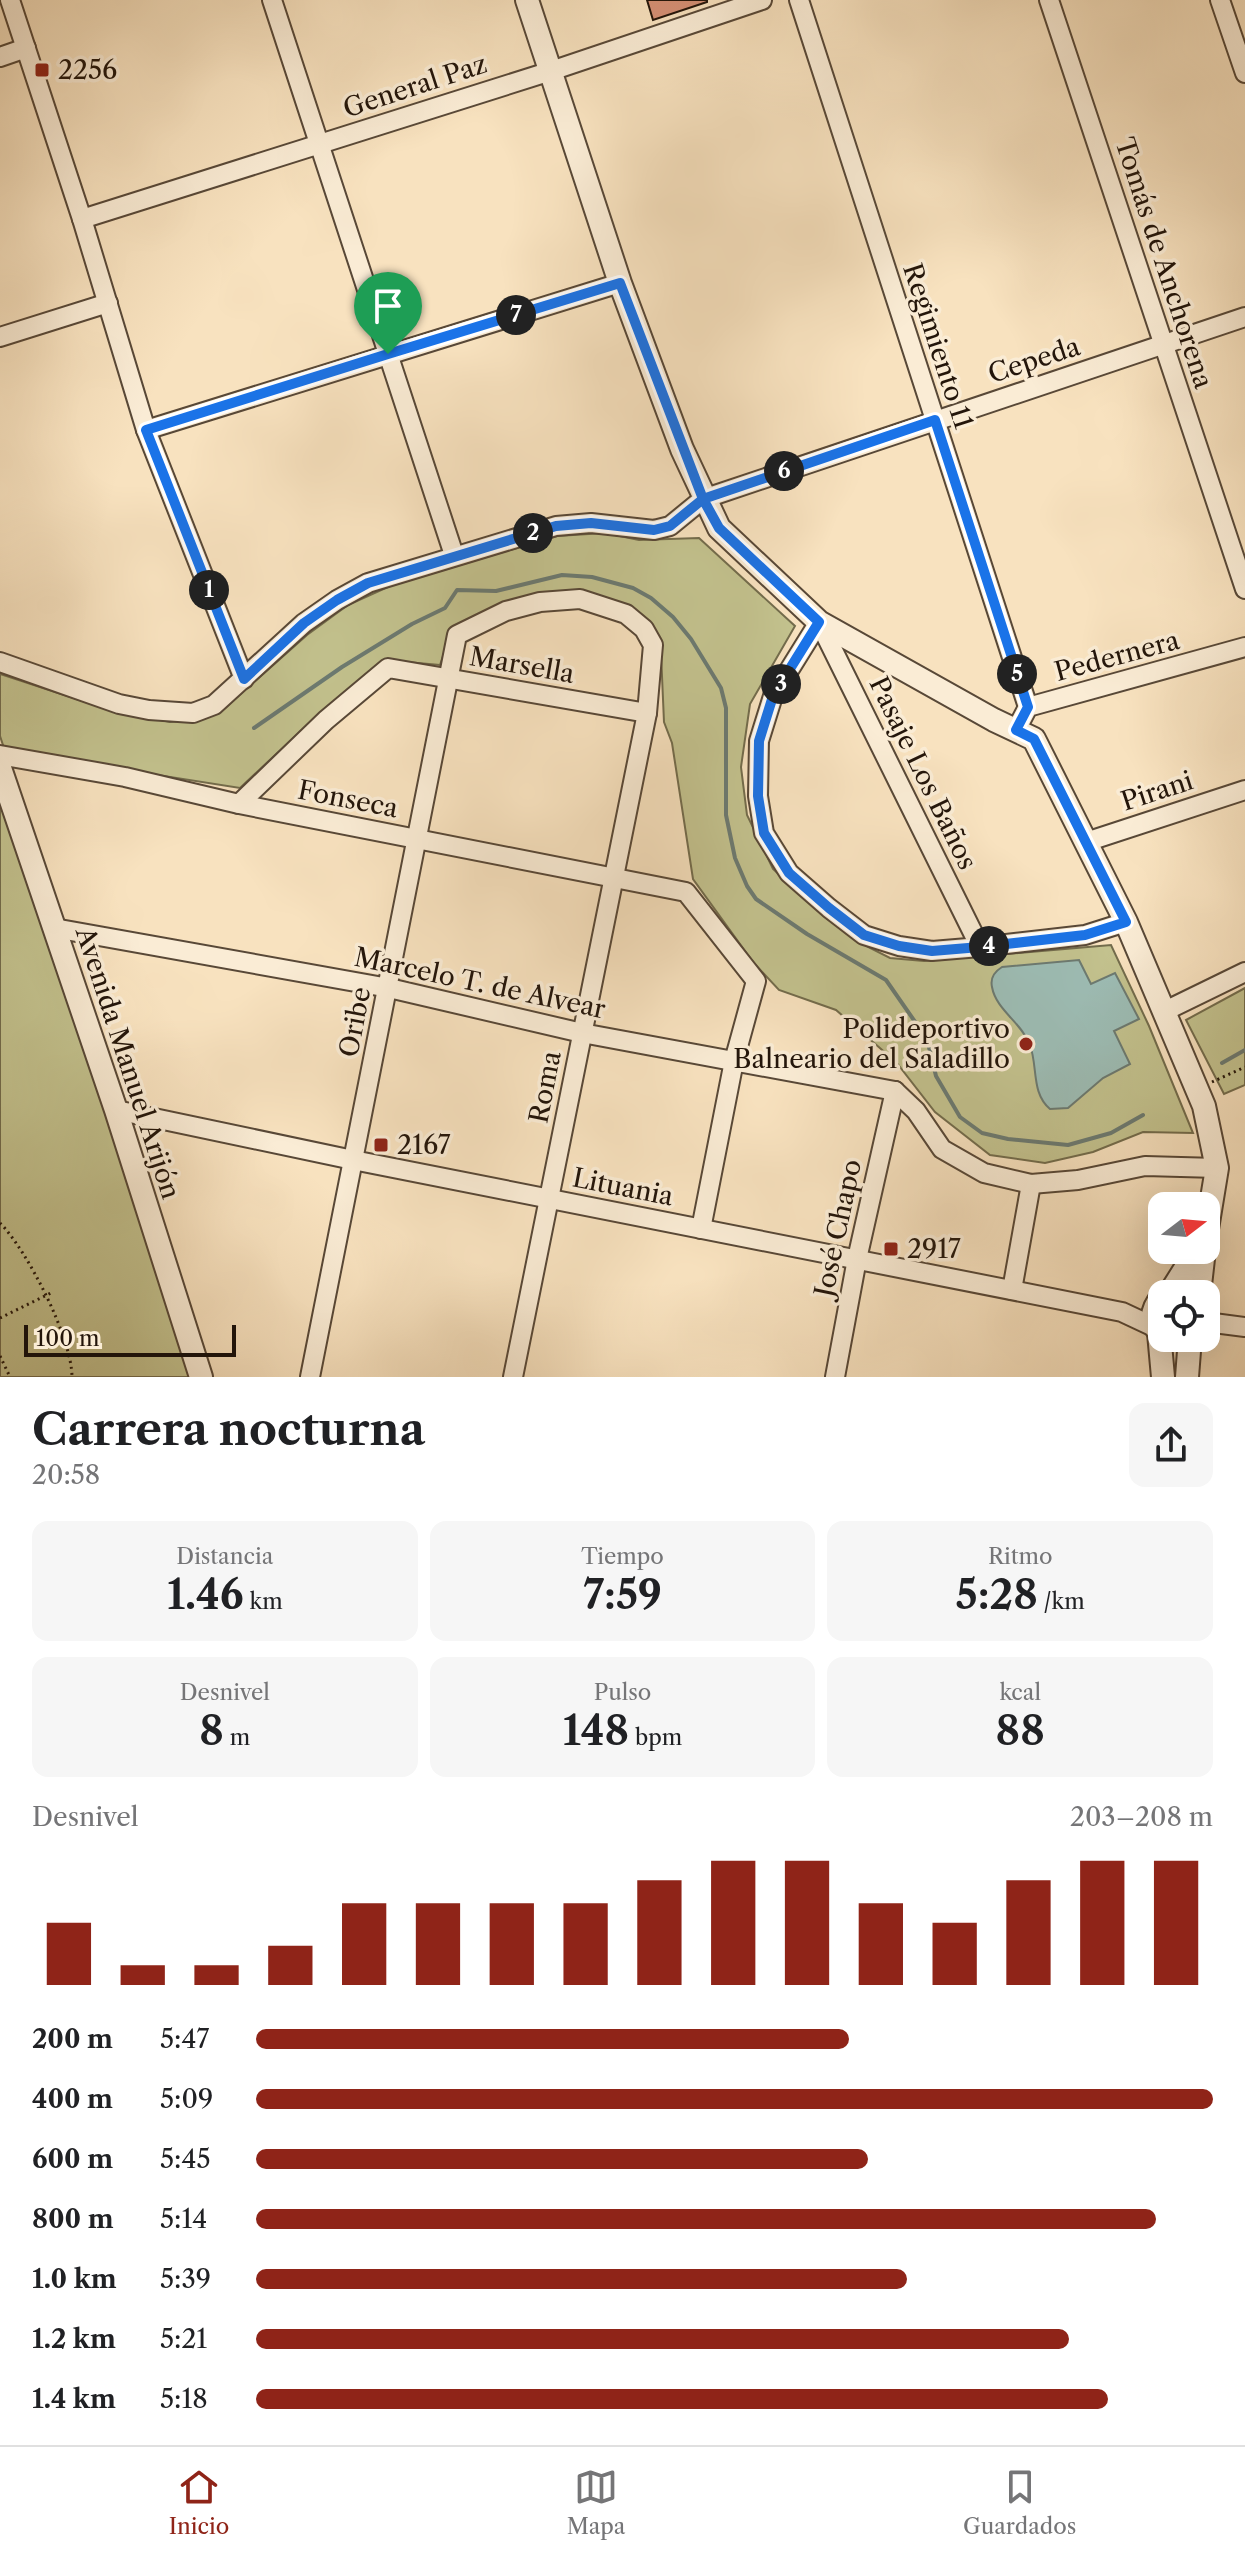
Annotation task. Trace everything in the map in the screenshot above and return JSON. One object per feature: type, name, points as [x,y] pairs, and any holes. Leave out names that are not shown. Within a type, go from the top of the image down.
[{"type":"street","points":[[10,0],[82,219],[146,430],[244,679]]},
{"type":"street","points":[[272,0],[454,555]]},
{"type":"street","points":[[527,0],[620,283],[703,499],[719,528],[819,622],[1034,739],[1126,922],[1204,1106],[1217,1168],[1213,1192]]},
{"type":"street","name":"General Paz","points":[[82,219],[551,71],[762,0]]},
{"type":"street","name":"Regimiento 11","points":[[799,0],[1028,707]]},
{"type":"street","name":"Tomás de Anchorena","points":[[1049,0],[1245,589]]},
{"type":"street","points":[[1220,0],[1245,73]]},
{"type":"street","points":[[0,57],[26,48]]},
{"type":"street","points":[[146,430],[620,283]]},
{"type":"street","points":[[0,337],[108,303]]},
{"type":"street","name":"Cepeda","points":[[703,499],[1245,317]]},
{"type":"street","points":[[0,662],[119,704],[173,713],[193,713],[214,705],[304,623],[368,583],[556,526],[591,523],[654,530],[670,526],[703,499]]},
{"type":"street","name":"Oribe","points":[[310,1377],[457,635],[506,611],[540,602],[580,599],[626,614],[644,629],[653,645],[647,713]]},
{"type":"street","points":[[819,622],[773,696],[759,741],[758,796],[764,833],[789,873],[864,935],[899,946],[932,951],[1085,935],[1126,922]]},
{"type":"street","name":"Pasaje Los Baños","points":[[819,622],[980,947]]},
{"type":"street","name":"Pedernera","points":[[1016,730],[1028,707],[1245,647]]},
{"type":"street","name":"Marsella","points":[[239,804],[326,720],[388,668],[647,713]]},
{"type":"street","name":"Roma","points":[[513,1377],[647,713]]},
{"type":"street","name":"Fonseca","points":[[0,755],[125,777],[239,804],[686,892],[756,981],[734,1061]]},
{"type":"street","name":"Avenida Manuel Arijón","points":[[0,768],[116,1110],[201,1377]]},
{"type":"street","name":"Pirani","points":[[1086,842],[1245,790]]},
{"type":"street","name":"Marcelo T. de Alvear","points":[[54,928],[389,988],[582,1033],[895,1091]]},
{"type":"street","points":[[1163,1012],[1245,972]]},
{"type":"street","points":[[701,1229],[734,1061]]},
{"type":"street","points":[[895,1091],[916,1111],[942,1149],[984,1173],[1031,1184],[1078,1180],[1145,1166],[1217,1168]]},
{"type":"street","name":"José Chapo","points":[[835,1377],[857,1259],[895,1091]]},
{"type":"street","name":"Lituania","points":[[116,1110],[701,1229],[1148,1315]]},
{"type":"street","points":[[1012,1290],[1031,1184]]},
{"type":"street","points":[[1220,1324],[1245,1327]]},
{"type":"street","points":[[1163,1352],[1163,1377]]},
{"type":"street","points":[[1187,1377],[1188,1352]]},
{"type":"path","points":[[1212,1082],[1245,1067]]},
{"type":"path","points":[[0,1223],[20,1248],[45,1296],[70,1355],[72,1377]]},
{"type":"path","points":[[0,1318],[53,1292]]},
{"type":"path","points":[[0,1356],[10,1377]]},
{"type":"shaded area","points":[[605,533],[639,540],[699,538],[795,626],[750,704],[741,767],[747,815],[773,869],[826,918],[890,958],[924,961],[1111,945],[1149,1026],[1193,1133],[1143,1132],[1093,1152],[1045,1163],[990,1155],[935,1112],[896,1062],[836,1010],[779,990],[753,962],[693,879],[672,743],[664,722],[661,653],[650,627],[580,592],[452,630],[440,665],[385,660],[321,712],[240,788],[5,751],[0,736],[0,674],[107,709],[170,722],[202,719],[224,709],[307,635],[348,605],[390,586],[557,536]]},
{"type":"shaded area","points":[[0,768],[201,1377],[0,1377]]},
{"type":"shaded area","points":[[1245,988],[1245,1085],[1224,1094],[1186,1020]]},
{"type":"water","points":[[1079,960],[1091,984],[1115,973],[1139,1019],[1114,1031],[1130,1064],[1103,1078],[1068,1108],[1050,1109],[1037,1088],[1030,1045],[998,1003],[992,981],[1002,967]]},
{"type":"building","points":[[647,0],[707,0],[707,2],[653,20]]},
{"type":"waterway","points":[[254,728],[342,667],[412,624],[445,608],[457,590],[496,591],[562,575],[592,577],[633,588],[651,598],[673,617],[691,639],[721,688],[726,708],[726,815],[735,858],[747,886],[756,899],[807,934],[886,980],[927,1039],[936,1076],[960,1117],[982,1133],[1068,1145],[1111,1133],[1143,1115]]},
{"type":"waterway","points":[[1222,1063],[1245,1050]]},
{"type":"place","name":"2256","points":[[42,70]]},
{"type":"place","name":"Polideportivo Balneario del Saladillo","points":[[1026,1044]]},
{"type":"place","name":"2167","points":[[381,1145]]},
{"type":"place","name":"2917","points":[[891,1249]]},
{"type":"route","points":[[388,354],[146,430],[244,679],[304,623],[368,583],[556,526],[591,523],[654,530],[670,526],[703,499],[719,528],[819,622],[773,696],[759,741],[758,796],[764,833],[789,873],[864,935],[899,946],[932,951],[1085,935],[1126,922],[1034,739],[1016,730],[1028,707],[935,420],[703,499],[620,283],[388,354]]}]
